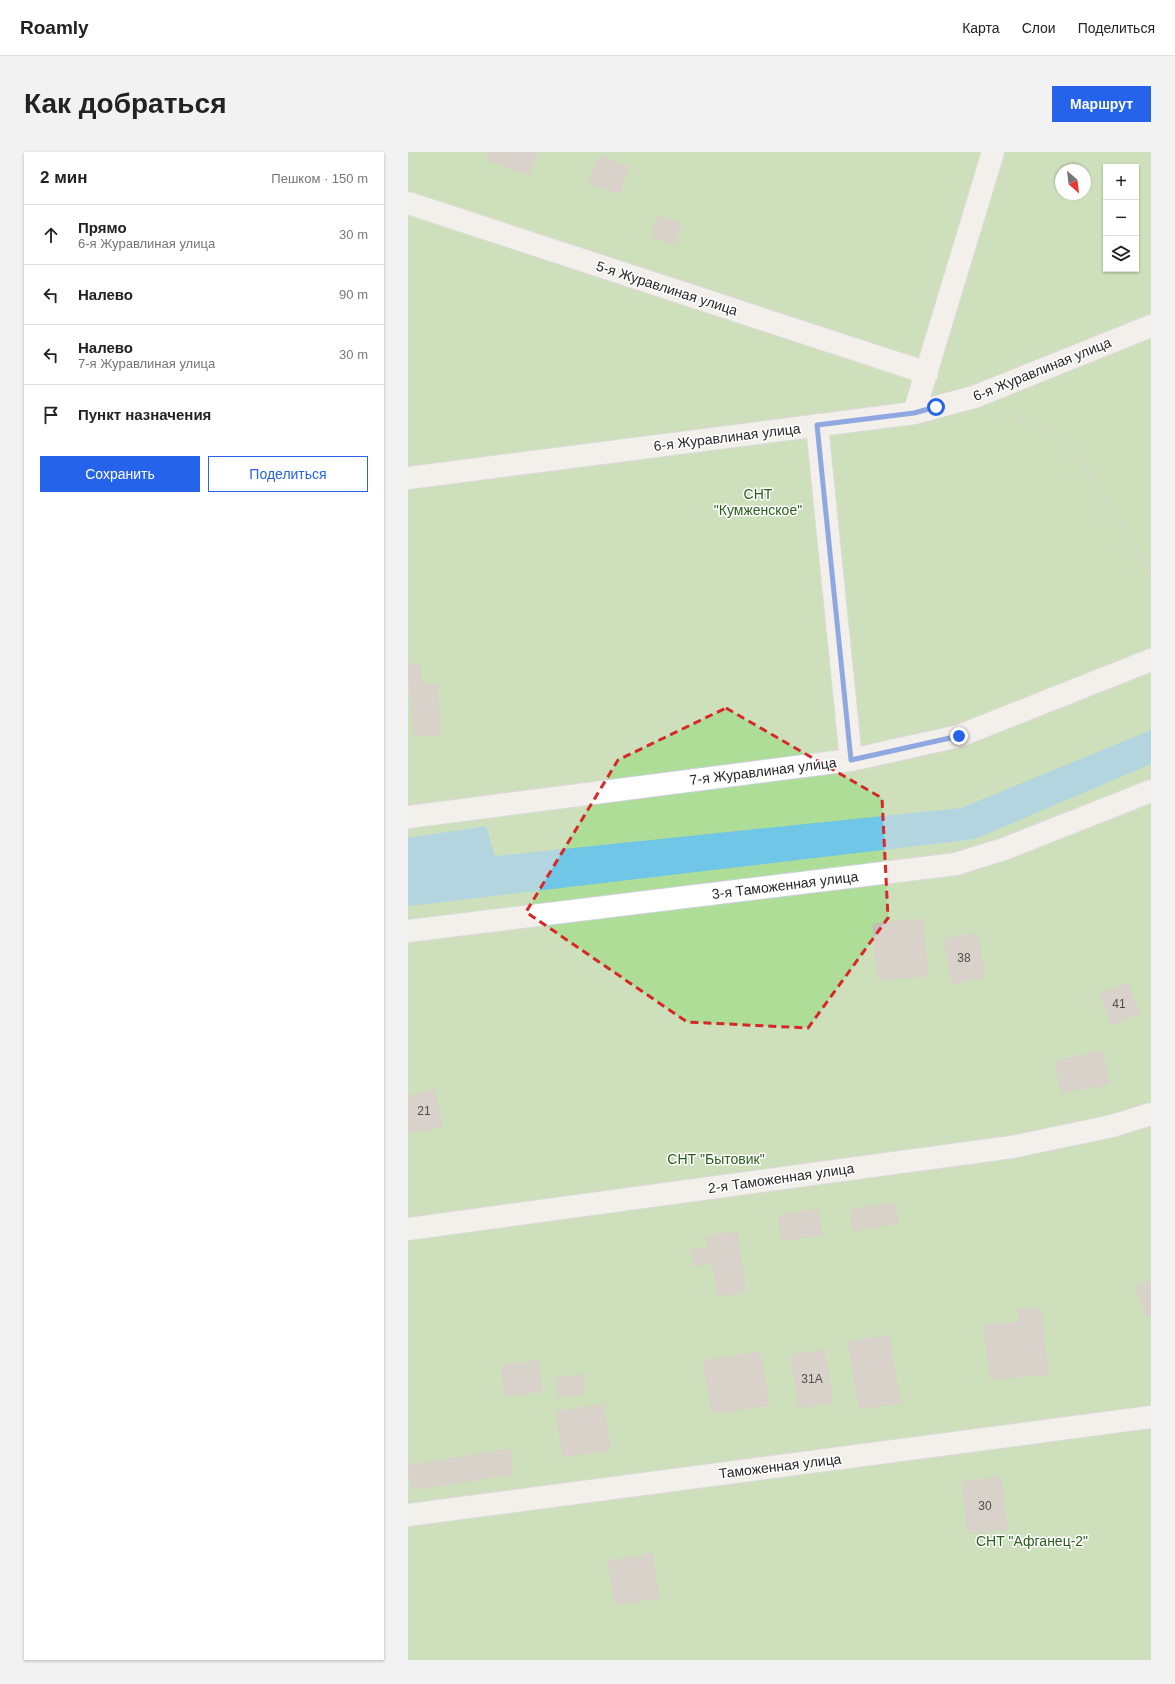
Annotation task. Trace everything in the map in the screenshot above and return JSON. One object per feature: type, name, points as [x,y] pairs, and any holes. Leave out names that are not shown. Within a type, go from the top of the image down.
[{"type":"street","points":[[914,413],[993,152]]},
{"type":"street","name":"5-я Журавлиная улица","points":[[408,203],[926,373]]},
{"type":"street","name":"6-я Журавлиная улица","points":[[408,478],[914,413],[974,398],[1151,326]]},
{"type":"street","points":[[817,425],[851,760]]},
{"type":"street","name":"7-я Журавлиная улица","points":[[408,817],[851,760],[959,736],[1151,660]]},
{"type":"street","name":"3-я Таможенная улица","points":[[408,931],[956,864],[1004,850],[1151,791]]},
{"type":"street","name":"2-я Таможенная улица","points":[[408,1229],[1012,1147],[1112,1126],[1151,1114]]},
{"type":"street","name":"Таможенная улица","points":[[408,1515],[1151,1417]]},
{"type":"path","points":[[974,398],[1062,438],[1096,483],[1151,574]]},
{"type":"highlighted area","points":[[726,708],[882,798],[888,918],[808,1028],[687,1022],[526,912],[618,760]]},
{"type":"green space","points":[[408,152],[1151,152],[1151,1660],[408,1660]]},
{"type":"water","points":[[1151,730],[1151,764],[975,839],[408,906],[408,838],[486,826],[495,856],[961,808]]},
{"type":"building","points":[[488,152],[538,152],[529,175],[486,159]]},
{"type":"building","points":[[599,156],[629,167],[619,194],[589,183]]},
{"type":"building","points":[[658,216],[682,225],[674,244],[651,236]]},
{"type":"building","points":[[420,663],[421,684],[437,683],[440,734],[414,736],[408,665]]},
{"type":"building","points":[[922,919],[928,976],[878,980],[873,924]]},
{"type":"building","points":[[977,933],[985,977],[952,984],[944,939]]},
{"type":"building","points":[[1127,983],[1140,1013],[1112,1025],[1099,994]]},
{"type":"building","points":[[1103,1051],[1109,1084],[1061,1093],[1055,1061]]},
{"type":"building","points":[[435,1090],[442,1127],[408,1133],[408,1096]]},
{"type":"building","points":[[895,1202],[898,1223],[853,1231],[850,1210]]},
{"type":"building","points":[[818,1209],[822,1235],[782,1241],[778,1216]]},
{"type":"building","points":[[737,1232],[746,1292],[717,1296],[713,1263],[694,1266],[691,1250],[708,1248],[707,1236]]},
{"type":"building","points":[[1151,1281],[1151,1315],[1147,1317],[1135,1287]]},
{"type":"building","points":[[1041,1308],[1048,1374],[990,1380],[984,1325],[1019,1322],[1017,1310]]},
{"type":"building","points":[[889,1335],[900,1403],[859,1409],[848,1342]]},
{"type":"building","points":[[824,1350],[833,1403],[799,1408],[790,1355]]},
{"type":"building","points":[[760,1352],[769,1405],[712,1414],[703,1361]]},
{"type":"building","points":[[537,1360],[542,1391],[506,1397],[501,1366]]},
{"type":"building","points":[[582,1374],[585,1393],[558,1397],[555,1379]]},
{"type":"building","points":[[603,1404],[611,1450],[563,1457],[556,1412]]},
{"type":"building","points":[[510,1449],[513,1474],[412,1490],[408,1466]]},
{"type":"building","points":[[1001,1477],[1007,1530],[968,1534],[962,1482]]},
{"type":"building","points":[[652,1554],[659,1598],[615,1605],[608,1561]]},
{"type":"route","points":[[936,407],[914,413],[817,425],[851,760],[959,736]]},
{"type":"park label","name":"СНТ \"Кумженское\"","points":[[758,502]]},
{"type":"park label","name":"СНТ \"Бытовик\"","points":[[716,1159]]},
{"type":"park label","name":"СНТ \"Афганец-2\"","points":[[1032,1541]]}]
